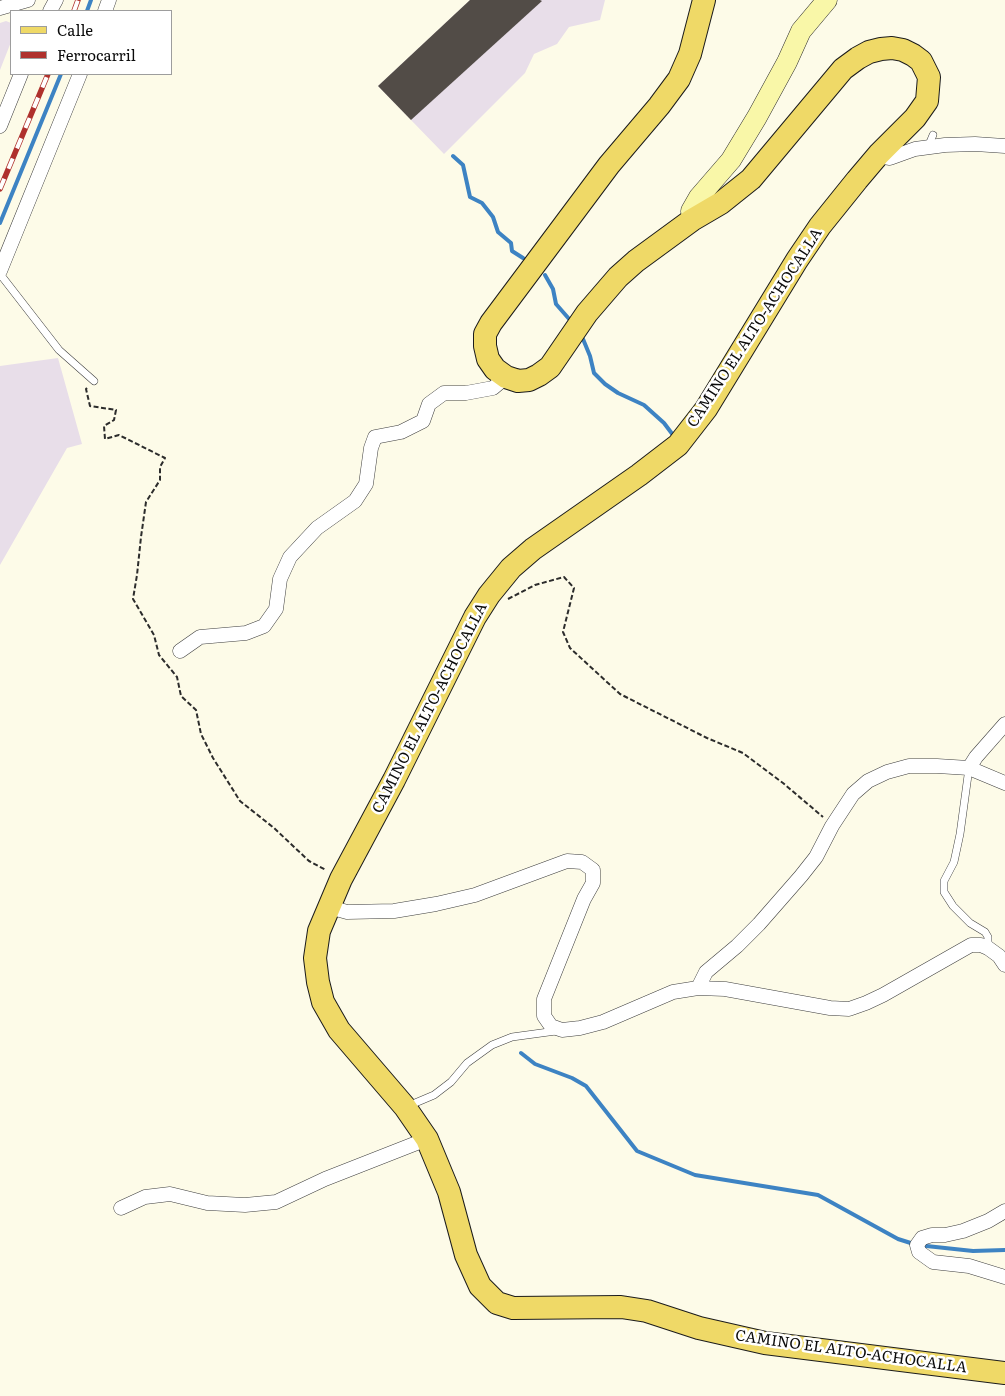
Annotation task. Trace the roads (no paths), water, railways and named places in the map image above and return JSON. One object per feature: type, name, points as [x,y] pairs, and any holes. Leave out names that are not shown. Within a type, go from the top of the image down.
[{"type":"main road","points":[[506,377],[495,369],[488,359],[484,346],[486,334],[491,323],[609,165],[659,106],[679,79],[690,54],[704,0]]},
{"type":"main road","points":[[692,220],[691,211],[699,197],[731,160],[758,117],[801,32],[827,0]]},
{"type":"main road","name":"CAMINO EL ALTO-ACHOCALLA","points":[[506,377],[518,381],[529,380],[539,376],[550,366],[587,313],[618,277],[636,261],[692,220],[722,203],[752,179],[843,69],[869,52],[881,49],[903,50],[921,61],[926,68],[929,78],[927,101],[915,118],[879,154],[820,226],[797,260],[706,409],[678,445],[533,550],[511,568],[489,595],[475,617],[394,780],[341,879],[318,931],[315,958],[323,1002],[339,1030],[405,1107],[427,1139],[450,1192],[466,1255],[480,1286],[497,1303],[513,1308],[621,1307],[647,1311],[699,1328],[765,1343],[1005,1373]]},
{"type":"street","points":[[0,8],[28,0]]},
{"type":"street","points":[[0,126],[21,75]]},
{"type":"street","points":[[0,272],[80,75]]},
{"type":"street","points":[[879,154],[890,158],[930,141],[1005,146]]},
{"type":"street","points":[[180,651],[200,637],[246,633],[264,626],[276,609],[280,579],[290,557],[317,528],[355,501],[366,484],[371,448],[376,437],[401,432],[423,421],[429,404],[444,393],[466,393],[493,388],[506,377]]},
{"type":"street","points":[[969,768],[980,752],[1005,724]]},
{"type":"street","points":[[698,988],[706,972],[737,946],[759,924],[801,876],[816,857],[832,826],[853,794],[868,781],[888,772],[909,766],[969,768],[1005,783]]},
{"type":"street","points":[[329,906],[347,912],[394,911],[436,904],[475,895],[567,861],[582,862],[593,870],[593,883],[584,898],[544,999],[544,1016],[551,1026],[562,1030],[603,1022],[673,992],[698,988],[725,989],[830,1008],[848,1009],[883,995],[971,945],[981,945],[988,948],[999,956],[1005,965]]},
{"type":"street","points":[[121,1208],[145,1197],[170,1194],[207,1203],[245,1205],[276,1202],[325,1179],[427,1139]]},
{"type":"street","points":[[1005,1211],[988,1221],[963,1231],[922,1238],[916,1245],[919,1252],[933,1262],[969,1266],[1005,1277]]},
{"type":"lane","points":[[0,272],[59,350],[94,380]]},
{"type":"lane","points":[[969,768],[960,834],[954,862],[944,881],[944,892],[953,906],[970,923],[985,932],[988,937],[988,948]]},
{"type":"lane","points":[[405,1107],[434,1095],[451,1082],[468,1063],[492,1045],[512,1037],[562,1030]]},
{"type":"waterway","points":[[87,10],[91,0]]},
{"type":"waterway","points":[[0,223],[61,75]]},
{"type":"waterway","points":[[453,156],[463,165],[470,197],[482,203],[493,217],[498,232],[511,243],[512,251],[523,258]]},
{"type":"waterway","points":[[545,275],[553,289],[556,304],[570,320]]},
{"type":"waterway","points":[[583,339],[594,373],[618,393],[644,405],[664,423],[673,435]]},
{"type":"waterway","points":[[521,1053],[535,1064],[572,1078],[586,1086],[637,1151],[695,1175],[818,1195],[898,1239],[917,1245],[973,1251],[1005,1250]]},
{"type":"railway","points":[[74,10],[78,0]]},
{"type":"railway","points":[[0,189],[48,75]]}]
